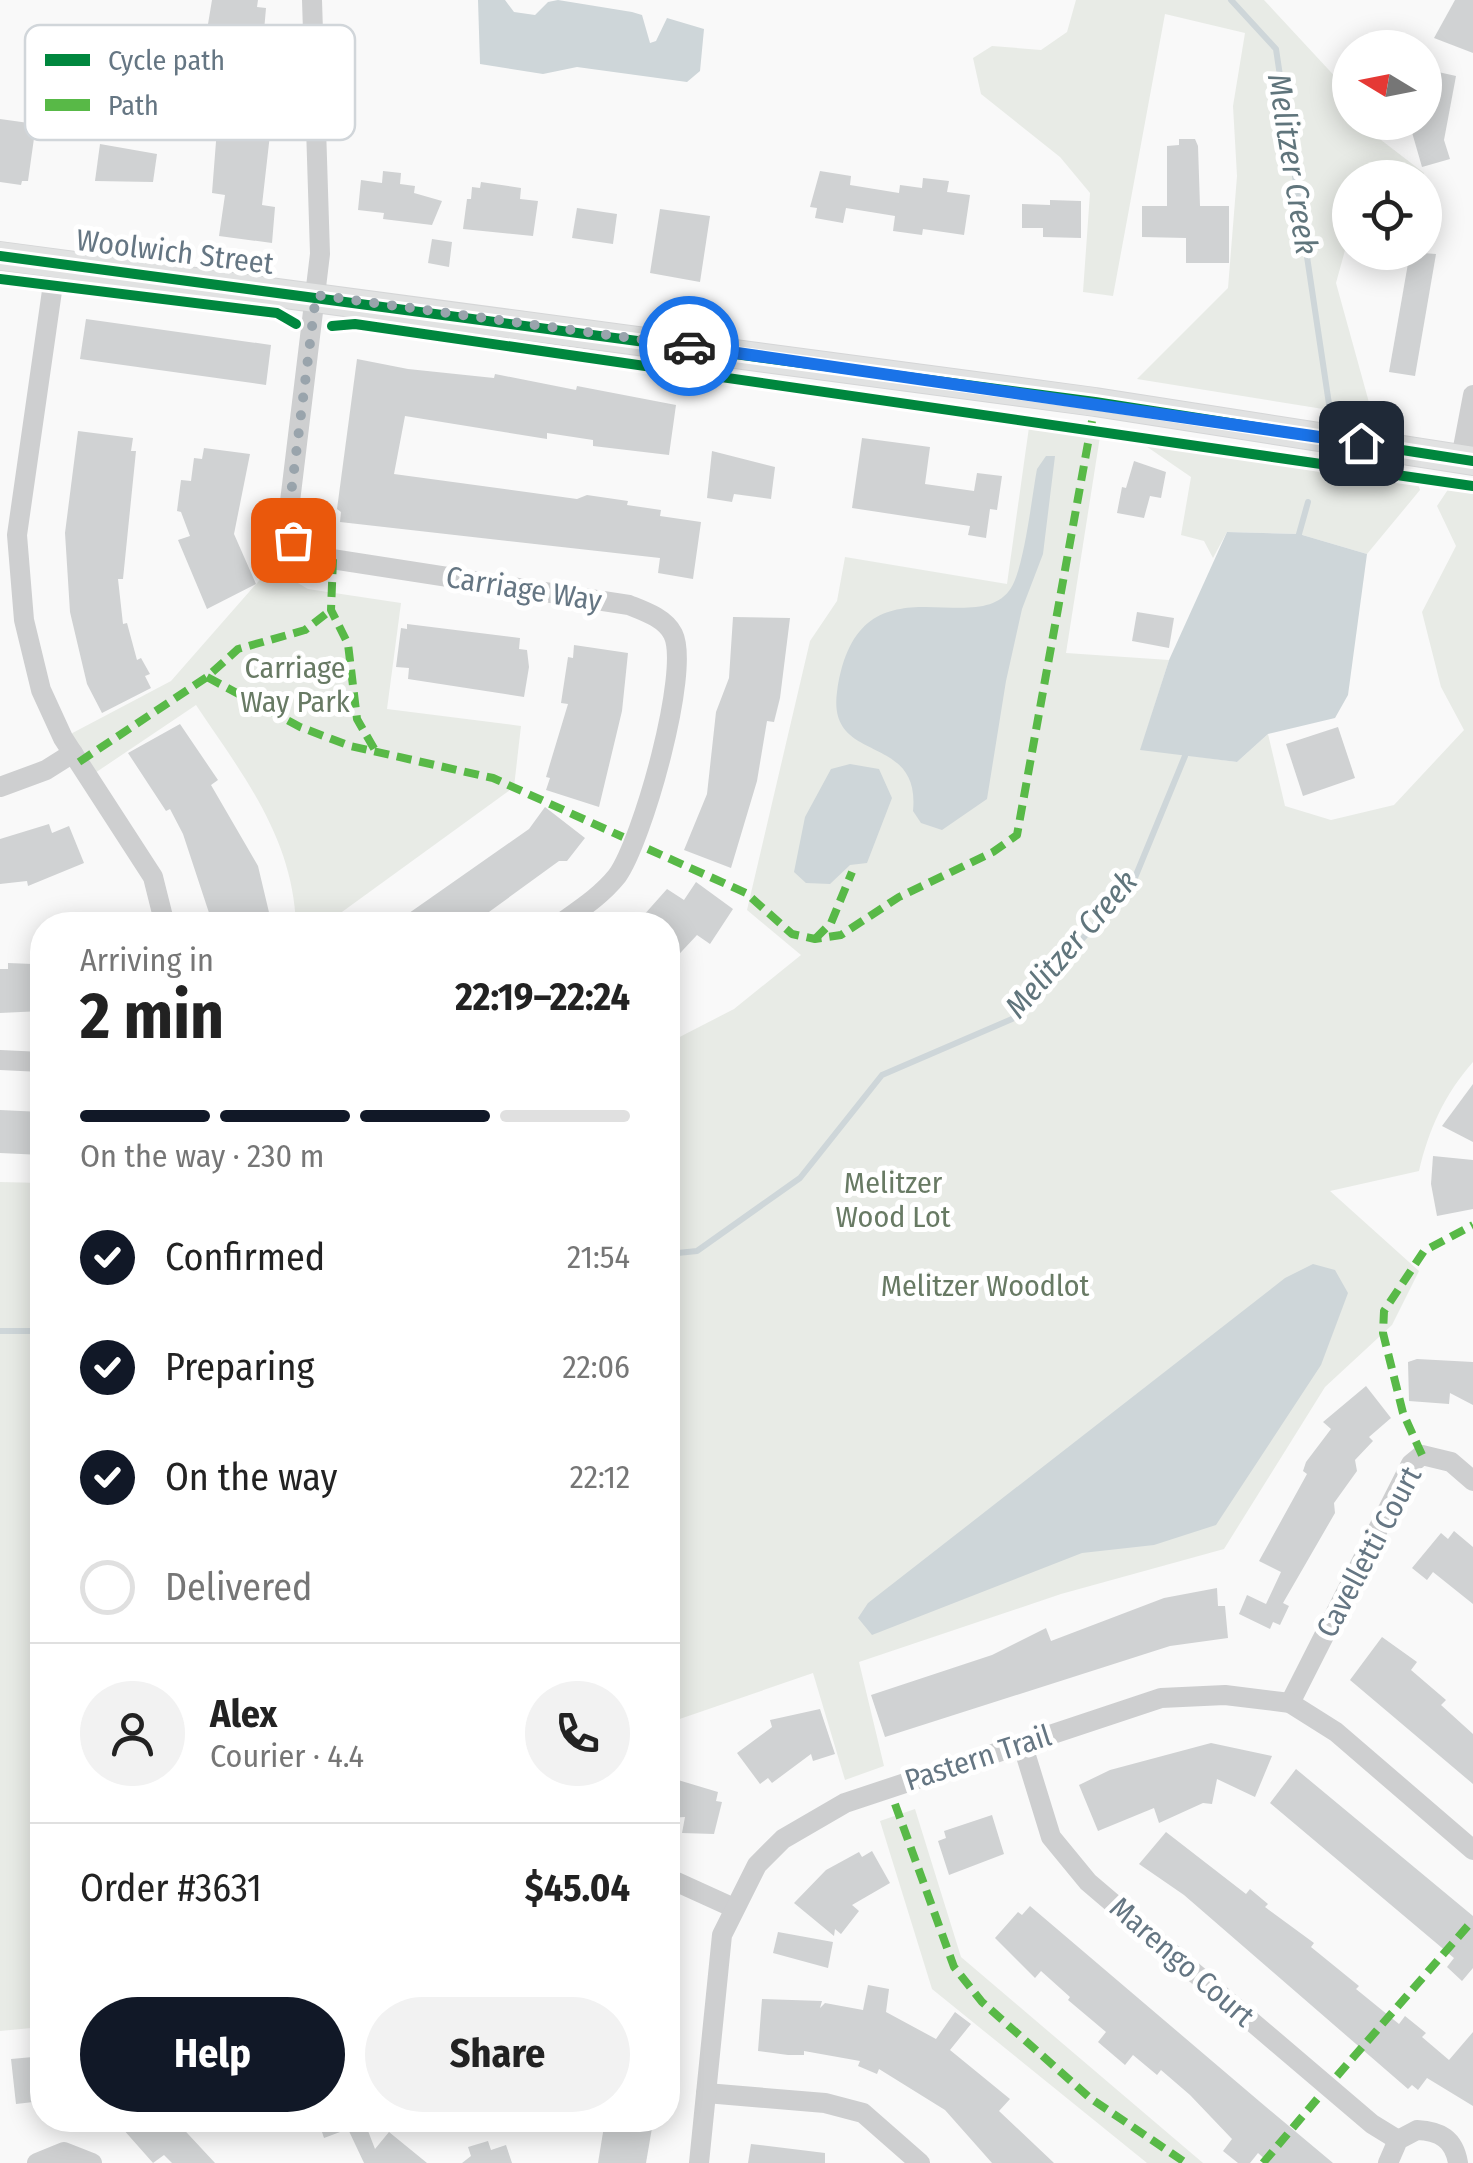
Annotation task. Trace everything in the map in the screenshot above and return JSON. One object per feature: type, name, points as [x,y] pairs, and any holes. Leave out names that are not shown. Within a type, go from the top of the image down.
[{"type":"street","points":[[312,0],[313,25]]},
{"type":"street","points":[[316,295],[318,140]]},
{"type":"street","name":"Woolwich Street","points":[[0,256],[316,295],[1096,402],[1467,460]]},
{"type":"street","points":[[56,262],[9,535],[40,690],[73,753],[153,877],[161,912]]},
{"type":"street","name":"Carriage Way","points":[[316,295],[288,518],[293,540],[306,555],[629,606],[653,615],[673,633],[677,654],[657,779],[636,843],[596,898],[576,912]]},
{"type":"street","points":[[1467,460],[1473,395]]},
{"type":"street","points":[[0,787],[46,770],[73,753]]},
{"type":"street","points":[[0,1060],[30,1061]]},
{"type":"street","name":"Cavelletti Court","points":[[1290,1703],[1411,1464],[1422,1455],[1436,1455],[1473,1481]]},
{"type":"street","name":"Pastern Trail","points":[[699,2163],[716,1962],[734,1908],[757,1865],[812,1818],[845,1802],[1161,1698],[1225,1695],[1290,1703],[1336,1732],[1473,1850]]},
{"type":"street","name":"Marengo Court","points":[[1022,1743],[1051,1836],[1088,1882],[1357,2111],[1398,2140]]},
{"type":"street","points":[[680,1883],[734,1908]]},
{"type":"street","points":[[706,2093],[825,2103],[863,2113],[920,2163]]},
{"type":"street","points":[[1388,2163],[1398,2140],[1417,2130],[1434,2131],[1454,2147],[1458,2163]]},
{"type":"street","points":[[37,2163],[64,2152],[92,2163]]},
{"type":"green space","points":[[1076,0],[1264,0],[1332,73],[1332,140],[1381,140],[1407,160],[1332,160],[1332,270],[1340,270],[1336,283],[1373,417],[1137,379],[1228,288],[1237,176],[1233,106],[1245,33],[1165,14],[1113,296],[1083,292],[1090,193],[1060,157],[981,94],[973,58],[992,46],[1041,50],[1067,32]]},
{"type":"green space","name":"Melitzer Woodlot","points":[[1030,420],[1101,430],[1066,653],[1169,660],[1141,749],[1237,762],[1268,734],[1285,806],[1331,820],[1394,805],[1464,730],[1441,687],[1422,612],[1456,546],[1437,506],[1451,485],[1473,478],[1473,1062],[1439,1113],[1419,1171],[1330,1191],[1419,1271],[1392,1325],[1325,1387],[1224,1549],[1061,1594],[859,1662],[884,1766],[845,1780],[813,1673],[680,1719],[680,1037],[734,1009],[801,955],[747,910],[810,641],[837,601],[845,557],[1007,584]]},
{"type":"green space","points":[[1136,433],[1414,472],[1420,490],[1367,554],[1299,534],[1227,532],[1213,558],[1204,541],[1181,535],[1191,477],[1140,442]]},
{"type":"green space","name":"Carriage Way Park","points":[[271,567],[308,589],[401,603],[387,709],[521,726],[514,787],[342,912],[295,912],[286,864],[275,836],[248,782],[196,705],[89,777],[63,738],[171,681]]},
{"type":"green space","points":[[0,1182],[30,1183],[30,2028],[0,2031]]},
{"type":"green space","points":[[915,1809],[961,1957],[1203,2163],[1147,2163],[932,1989],[880,1821]]},
{"type":"shaded area","points":[[478,0],[505,0],[514,12],[535,15],[548,2],[558,0],[632,12],[642,15],[650,43],[656,41],[667,18],[704,29],[700,71],[687,82],[577,67],[543,74],[480,64]]},
{"type":"shaded area","points":[[1046,456],[1055,456],[1043,554],[1022,609],[987,799],[942,830],[921,823],[913,811],[912,786],[903,769],[846,731],[838,715],[837,692],[849,649],[868,623],[892,611],[972,607],[994,602],[1011,588],[1024,549],[1037,469]]},
{"type":"shaded area","points":[[1227,532],[1299,534],[1367,554],[1348,695],[1335,718],[1268,734],[1237,762],[1140,750],[1169,660]]},
{"type":"shaded area","points":[[850,764],[879,769],[892,798],[867,863],[850,865],[830,884],[806,883],[794,872],[805,817],[831,769]]},
{"type":"shaded area","points":[[1313,1264],[1335,1270],[1348,1293],[1321,1365],[1216,1525],[1154,1545],[1082,1553],[872,1635],[858,1618],[868,1603],[1285,1278]]},
{"type":"building","points":[[212,0],[258,0],[257,7],[266,8],[265,25],[208,24]]},
{"type":"building","points":[[1455,0],[1473,0],[1473,53],[1442,41],[1442,30],[1438,30]]},
{"type":"building","points":[[1442,73],[1456,76],[1444,140],[1450,159],[1420,160],[1414,140],[1442,140]]},
{"type":"building","points":[[0,119],[25,122],[25,140],[34,140],[28,181],[21,185],[0,182]]},
{"type":"building","points":[[1179,139],[1195,139],[1198,146],[1200,206],[1229,206],[1229,263],[1186,263],[1186,238],[1142,237],[1142,206],[1167,206],[1167,146],[1179,145]]},
{"type":"building","points":[[216,140],[269,140],[262,205],[275,207],[272,243],[219,236],[225,195],[212,193]]},
{"type":"building","points":[[100,144],[157,154],[153,182],[95,181]]},
{"type":"building","points":[[383,171],[401,173],[400,184],[415,186],[414,193],[442,201],[432,225],[383,219],[384,213],[358,210],[361,180],[382,183]]},
{"type":"building","points":[[820,171],[851,176],[850,185],[899,193],[900,185],[922,188],[923,178],[949,181],[947,192],[970,195],[964,235],[923,229],[922,235],[893,231],[895,216],[846,208],[843,223],[815,218],[817,208],[810,207]]},
{"type":"building","points":[[481,182],[521,188],[520,199],[538,201],[533,236],[463,229],[467,199],[471,199],[472,187],[480,188]]},
{"type":"building","points":[[1050,200],[1081,201],[1081,238],[1043,237],[1043,228],[1022,228],[1022,204],[1050,205]]},
{"type":"building","points":[[577,208],[617,214],[613,244],[572,238]]},
{"type":"building","points":[[660,209],[710,216],[700,282],[650,273]]},
{"type":"building","points":[[432,239],[452,242],[449,267],[428,263]]},
{"type":"building","points":[[1407,270],[1433,270],[1415,376],[1389,372]]},
{"type":"building","points":[[86,319],[271,345],[266,385],[80,359]]},
{"type":"building","points":[[357,359],[408,369],[494,378],[495,374],[676,405],[669,455],[593,446],[593,440],[547,433],[547,439],[405,416],[394,474],[577,499],[587,495],[628,501],[627,505],[661,510],[660,516],[701,522],[693,579],[658,573],[660,558],[340,522],[341,512],[337,509]]},
{"type":"building","points":[[78,431],[133,438],[131,451],[136,451],[123,579],[118,579],[123,624],[127,623],[137,660],[141,658],[150,674],[145,676],[151,688],[102,713],[87,684],[70,612],[65,533]]},
{"type":"building","points":[[862,438],[930,447],[925,484],[974,491],[977,473],[1002,476],[997,510],[990,509],[986,538],[968,535],[970,526],[852,508]]},
{"type":"building","points":[[204,448],[250,454],[234,534],[256,584],[207,609],[178,540],[190,536],[181,512],[177,511],[181,480],[191,481],[194,458],[202,459]]},
{"type":"building","points":[[712,451],[775,467],[771,499],[734,494],[732,502],[707,498]]},
{"type":"building","points":[[1134,461],[1166,472],[1161,498],[1150,496],[1144,518],[1117,513],[1122,487],[1126,488]]},
{"type":"building","points":[[1137,612],[1174,618],[1169,648],[1132,641]]},
{"type":"building","points":[[733,617],[790,618],[780,698],[774,722],[767,721],[757,781],[731,868],[684,850],[707,794],[716,712],[729,678]]},
{"type":"building","points":[[407,624],[520,638],[519,649],[527,650],[529,667],[524,697],[408,679],[409,668],[396,667],[401,628],[407,629]]},
{"type":"building","points":[[574,645],[628,653],[622,711],[599,807],[546,790],[550,778],[546,777],[568,704],[561,703],[568,657],[573,658]]},
{"type":"building","points":[[180,724],[218,780],[211,785],[258,866],[269,912],[209,912],[183,834],[170,809],[166,811],[128,753]]},
{"type":"building","points":[[1338,727],[1355,778],[1303,796],[1286,744]]},
{"type":"building","points":[[545,807],[585,838],[567,861],[559,861],[489,912],[411,912],[529,829]]},
{"type":"building","points":[[49,824],[52,833],[69,826],[84,863],[28,886],[27,881],[0,884],[0,839]]},
{"type":"building","points":[[696,882],[733,909],[710,944],[697,935],[680,953],[680,912],[647,912],[667,889],[684,900]]},
{"type":"building","points":[[8,963],[30,964],[30,1012],[0,1013],[0,969],[8,969]]},
{"type":"building","points":[[1473,1084],[1473,1142],[1442,1126]]},
{"type":"building","points":[[0,1110],[30,1111],[30,1154],[0,1153]]},
{"type":"building","points":[[1433,1156],[1473,1160],[1473,1209],[1437,1216],[1431,1184]]},
{"type":"building","points":[[1408,1362],[1473,1362],[1473,1405],[1450,1393],[1449,1404],[1409,1401]]},
{"type":"building","points":[[1366,1386],[1391,1418],[1369,1437],[1373,1441],[1355,1460],[1357,1471],[1334,1503],[1335,1513],[1283,1603],[1289,1606],[1280,1625],[1273,1622],[1270,1629],[1239,1614],[1247,1595],[1266,1604],[1281,1572],[1259,1561],[1307,1474],[1303,1471],[1306,1462],[1331,1429],[1323,1422]]},
{"type":"building","points":[[1454,1531],[1473,1547],[1473,1604],[1433,1572],[1427,1580],[1412,1568],[1441,1533],[1448,1539]]},
{"type":"building","points":[[1217,1588],[1218,1606],[1225,1606],[1228,1638],[1170,1646],[885,1737],[871,1695],[992,1655],[1046,1628],[1051,1641],[1164,1598]]},
{"type":"building","points":[[1382,1637],[1417,1662],[1411,1670],[1446,1700],[1441,1705],[1473,1734],[1473,1784],[1350,1680]]},
{"type":"building","points":[[820,1709],[835,1754],[813,1761],[811,1754],[772,1783],[768,1778],[760,1784],[737,1753],[772,1727],[770,1720]]},
{"type":"building","points":[[1211,1743],[1272,1756],[1255,1797],[1217,1779],[1212,1804],[1203,1803],[1159,1823],[1154,1808],[1098,1831],[1079,1785],[1110,1770]]},
{"type":"building","points":[[1296,1769],[1473,1916],[1473,1968],[1462,1981],[1447,1967],[1454,1958],[1270,1803]]},
{"type":"building","points":[[680,1781],[718,1792],[716,1801],[722,1802],[714,1834],[682,1833],[685,1817],[680,1817]]},
{"type":"building","points":[[992,1815],[1004,1854],[949,1875],[938,1841],[946,1838],[944,1831]]},
{"type":"building","points":[[1166,1832],[1246,1894],[1250,1889],[1268,1904],[1265,1907],[1314,1943],[1311,1947],[1359,1986],[1356,1989],[1399,2024],[1405,2016],[1449,2060],[1473,2032],[1473,2106],[1427,2078],[1418,2090],[1412,2085],[1408,2089],[1184,1895],[1139,1864]]},
{"type":"building","points":[[872,1851],[890,1883],[852,1905],[859,1911],[841,1934],[835,1929],[834,1936],[794,1903],[826,1870],[859,1852],[862,1857]]},
{"type":"building","points":[[1030,1906],[1333,2163],[1269,2163],[1258,2153],[1250,2163],[1238,2163],[1223,2151],[1232,2139],[1190,2095],[1161,2070],[1157,2075],[1133,2055],[1125,2065],[1098,2042],[1106,2032],[1041,1971],[1035,1978],[995,1938],[1018,1912],[1022,1915]]},
{"type":"building","points":[[778,1932],[833,1942],[828,1968],[773,1953]]},
{"type":"building","points":[[868,1985],[889,1989],[886,2012],[936,2039],[955,2012],[971,2024],[950,2050],[1010,2099],[999,2111],[1054,2163],[992,2163],[945,2110],[879,2069],[877,2074],[858,2066],[860,2061],[804,2051],[804,2055],[788,2055],[758,2051],[762,1999],[822,2001],[820,2008],[825,2003],[863,2010]]},
{"type":"building","points":[[30,2057],[30,2102],[16,2104],[11,2059]]},
{"type":"building","points":[[126,2132],[186,2132],[215,2163],[172,2163],[164,2155],[153,2163]]},
{"type":"building","points":[[349,2132],[368,2132],[375,2149],[389,2132],[427,2163],[364,2163]]},
{"type":"building","points":[[603,2132],[651,2132],[646,2163],[598,2163]]},
{"type":"building","points":[[488,2141],[491,2150],[506,2145],[512,2163],[462,2163],[471,2156],[468,2147]]},
{"type":"building","points":[[751,2144],[825,2153],[825,2163],[748,2163]]},
{"type":"waterway","name":"Melitzer Creek","points":[[1231,0],[1276,49],[1329,404]]},
{"type":"waterway","points":[[1299,534],[1308,502]]},
{"type":"waterway","name":"Melitzer Creek","points":[[680,1253],[697,1251],[800,1178],[882,1075],[1012,1019],[1134,880],[1185,756]]},
{"type":"waterway","name":"Melitzer Creek","points":[[0,1331],[30,1331]]},
{"type":"marked path","points":[[648,849],[746,893],[792,934],[815,939],[841,935],[899,897],[993,852],[1017,835],[1092,421]]},
{"type":"marked path","points":[[333,559],[331,610],[348,644],[357,719],[376,752]]},
{"type":"marked path","points":[[79,762],[207,677],[238,649],[305,630],[331,610]]},
{"type":"marked path","points":[[207,677],[300,727],[350,746],[493,778],[623,837]]},
{"type":"marked path","points":[[815,939],[831,923],[852,872]]},
{"type":"marked path","points":[[1422,1455],[1403,1413],[1383,1333],[1384,1311],[1424,1251],[1473,1225]]},
{"type":"marked path","points":[[895,1804],[954,1967],[982,2002],[1090,2098],[1186,2163]]},
{"type":"marked path","points":[[1337,2076],[1473,1920]]},
{"type":"marked path","points":[[1263,2163],[1318,2098]]},
{"type":"cycle path","points":[[0,256],[1095,402],[1473,461]]},
{"type":"cycle path","points":[[0,279],[277,313],[296,324]]},
{"type":"cycle path","points":[[332,326],[355,324],[1473,486]]},
{"type":"way so far","points":[[293,540],[288,518],[316,295],[689,346]]},
{"type":"route","points":[[689,346],[1361,443]]},
{"type":"park label","name":"Melitzer Wood Lot","points":[[893,1200]]}]
